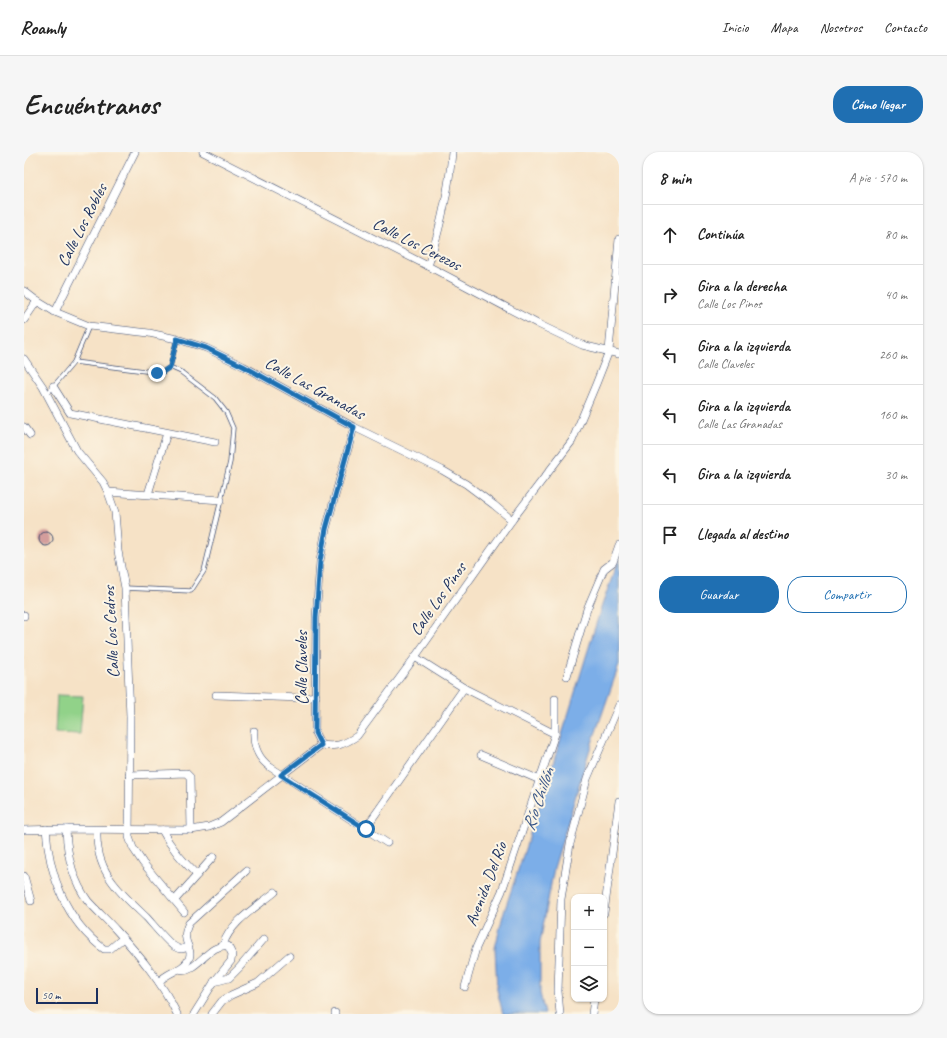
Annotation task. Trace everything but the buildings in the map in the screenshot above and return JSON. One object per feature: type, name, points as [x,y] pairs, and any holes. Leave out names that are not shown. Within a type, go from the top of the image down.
[{"type":"street","name":"Calle Los Robles","points":[[55,312],[135,152]]},
{"type":"street","name":"Calle Los Cerezos","points":[[203,152],[428,266],[538,324],[582,345],[619,354]]},
{"type":"street","points":[[428,266],[442,219],[452,152]]},
{"type":"street","name":"Calle Los Pinos","points":[[321,745],[335,746],[345,744],[356,736],[415,657],[512,520],[572,441],[608,351],[619,239]]},
{"type":"street","name":"Calle Las Granadas","points":[[24,291],[55,312],[89,326],[149,332],[206,348],[243,366],[354,427],[442,470],[466,484],[512,520]]},
{"type":"street","points":[[24,320],[37,301]]},
{"type":"street","name":"Calle Los Cedros","points":[[24,359],[43,387],[77,451],[103,482],[115,512],[118,551],[125,588],[130,717],[128,830],[133,848],[143,863],[184,912]]},
{"type":"street","points":[[53,386],[70,412],[215,442]]},
{"type":"street","points":[[24,427],[30,435]]},
{"type":"street","name":"Calle Claveles","points":[[321,745],[315,733],[316,618],[320,561],[326,529],[354,427]]},
{"type":"street","points":[[148,494],[166,433]]},
{"type":"street","points":[[108,492],[221,500]]},
{"type":"street","points":[[567,676],[587,610],[604,569],[613,562],[619,545]]},
{"type":"street","points":[[415,657],[464,688],[555,734]]},
{"type":"street","points":[[366,829],[464,688]]},
{"type":"street","points":[[216,695],[303,698],[316,696]]},
{"type":"street","name":"Avenida Del Río","points":[[465,987],[476,948],[502,892],[555,734],[555,699]]},
{"type":"street","points":[[560,1014],[558,991],[561,899],[570,844],[587,779],[619,705]]},
{"type":"street","points":[[254,731],[255,748],[261,758],[270,767],[387,843]]},
{"type":"street","points":[[24,830],[204,829],[221,822],[321,745]]},
{"type":"street","points":[[481,755],[540,780]]},
{"type":"street","points":[[129,775],[188,774],[190,777],[191,830]]},
{"type":"street","points":[[607,894],[619,801]]},
{"type":"street","points":[[46,829],[49,854],[55,876],[66,904],[76,922],[90,938],[104,949],[110,949],[123,938]]},
{"type":"street","points":[[66,829],[69,858],[79,886],[89,902],[123,938],[159,982],[177,1014]]},
{"type":"street","points":[[97,830],[97,848],[99,856],[105,872],[114,885],[172,945],[180,950],[188,946]]},
{"type":"street","points":[[162,830],[168,843],[177,855],[197,875]]},
{"type":"street","points":[[175,900],[213,857]]},
{"type":"street","points":[[159,982],[169,973],[186,964],[190,957],[190,951],[185,938],[189,923],[246,871]]},
{"type":"street","points":[[24,876],[31,901]]},
{"type":"street","points":[[223,945],[226,936],[237,923],[275,892]]},
{"type":"street","points":[[214,982],[228,978],[239,968],[264,939]]},
{"type":"street","points":[[179,969],[183,971],[190,968],[223,945],[228,946],[231,950],[231,961],[214,982],[194,1014]]},
{"type":"street","points":[[212,1014],[222,1001],[231,995],[258,983],[289,956]]},
{"type":"street","points":[[592,1014],[594,1002]]},
{"type":"lane","points":[[46,395],[74,362],[89,326]]},
{"type":"lane","points":[[74,362],[161,373],[170,367],[177,339]]},
{"type":"lane","points":[[125,588],[191,590],[204,572],[230,462],[233,428],[226,412],[215,398],[181,372],[170,367]]},
{"type":"green space","points":[[57,695],[83,696],[80,734],[55,733]]},
{"type":"water","points":[[619,558],[619,665],[589,752],[554,868],[540,943],[540,993],[545,1014],[503,1014],[497,990],[495,948],[503,915],[548,780],[601,608]]},
{"type":"route","points":[[157,373],[161,373],[170,367],[177,339],[206,348],[243,366],[302,397],[354,427],[326,529],[320,561],[316,618],[315,733],[321,745],[281,775],[366,829]]},
{"type":"water label","name":"Río Chillón","points":[[538,799]]}]
